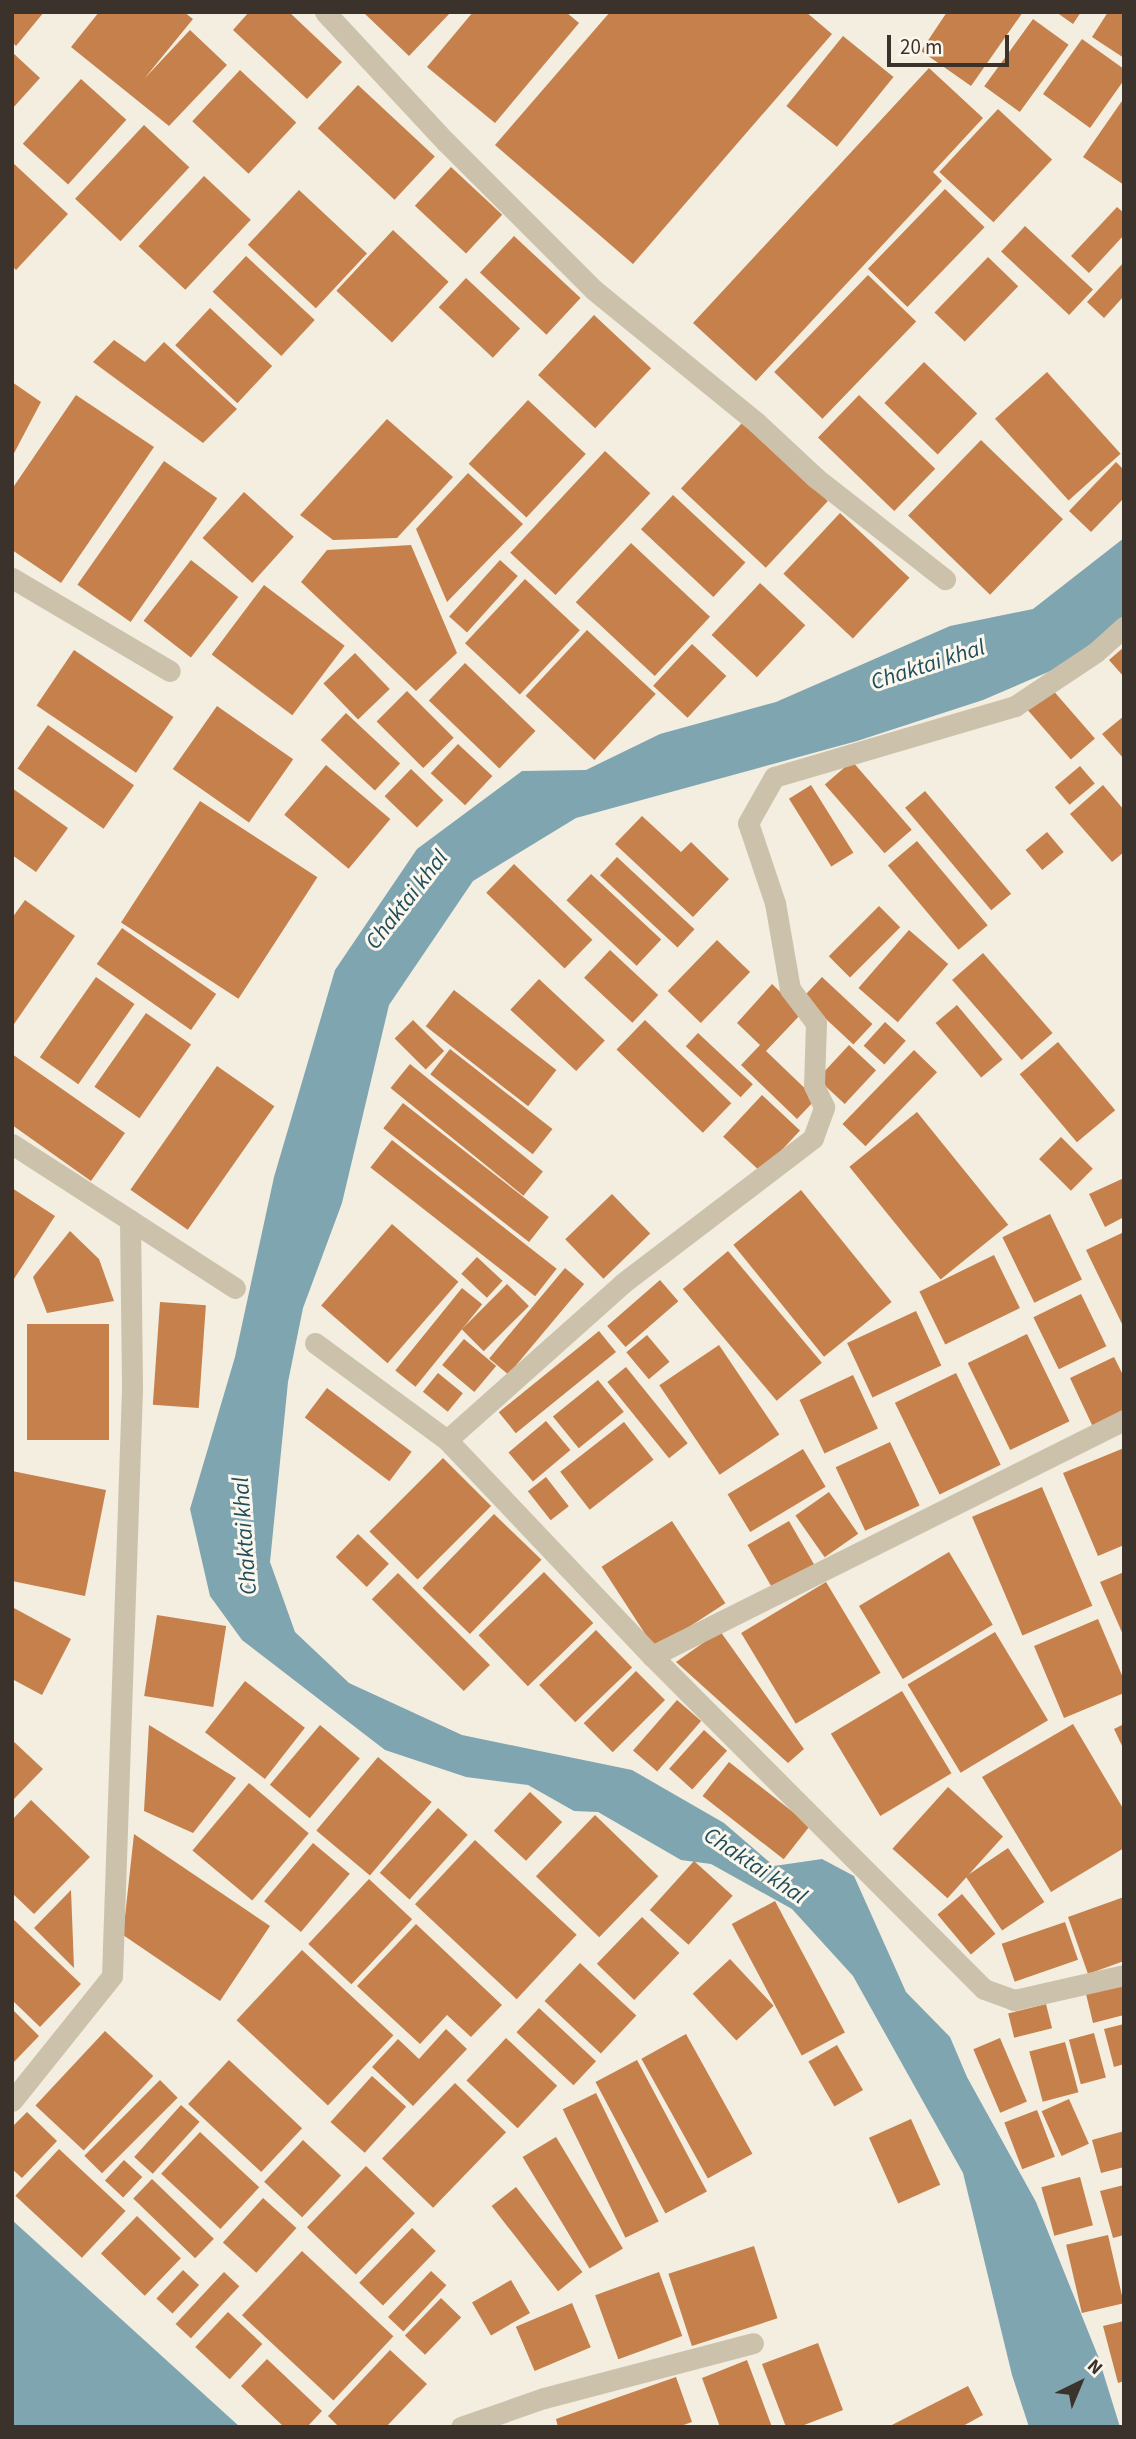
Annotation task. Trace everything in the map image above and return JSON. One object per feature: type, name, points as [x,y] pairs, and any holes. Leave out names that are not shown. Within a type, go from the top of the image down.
[{"type":"street","points":[[325,12],[446,142],[594,290],[757,423],[816,478],[944,579]]},
{"type":"street","points":[[12,578],[170,671]]},
{"type":"street","points":[[447,1440],[623,1283],[813,1138],[824,1107],[814,1086],[816,1023],[790,989],[775,903],[748,822],[774,777],[1015,706],[1096,652],[1124,627]]},
{"type":"street","points":[[12,1144],[235,1289]]},
{"type":"street","points":[[12,2101],[113,1976],[132,1389],[130,1220]]},
{"type":"street","points":[[315,1343],[447,1440],[652,1656],[984,1989],[1000,1999],[1014,2000],[1124,1975]]},
{"type":"street","points":[[652,1656],[1124,1420]]},
{"type":"street","points":[[461,2427],[544,2398],[753,2343]]},
{"type":"water","name":"Chaktai khal","points":[[1124,538],[1124,621],[1074,661],[983,700],[857,741],[576,818],[473,881],[389,1005],[342,1203],[303,1308],[288,1382],[270,1562],[295,1632],[349,1683],[462,1735],[632,1770],[724,1823],[774,1866],[822,1859],[854,1876],[906,1992],[950,2037],[967,2077],[1036,2202],[1098,2356],[1120,2427],[1029,2427],[1012,2375],[963,2173],[853,1976],[792,1909],[711,1864],[681,1860],[598,1812],[574,1811],[528,1785],[466,1777],[385,1750],[242,1640],[210,1596],[190,1509],[235,1357],[274,1177],[335,970],[417,849],[522,771],[586,770],[660,734],[776,702],[950,626],[1033,609]]},
{"type":"water","points":[[12,2220],[240,2427],[12,2427]]},
{"type":"building","points":[[12,12],[44,12],[16,46],[12,42]]},
{"type":"building","points":[[99,12],[184,12],[193,19],[144,79],[190,30],[227,65],[169,126],[71,47]]},
{"type":"building","points":[[249,12],[289,12],[342,62],[307,99],[233,30]]},
{"type":"building","points":[[363,12],[451,12],[409,56]]},
{"type":"building","points":[[473,12],[566,12],[579,23],[495,123],[427,67]]},
{"type":"building","points":[[610,12],[806,12],[832,34],[633,264],[495,145]]},
{"type":"building","points":[[947,12],[1023,12],[971,86],[921,51]]},
{"type":"building","points":[[1056,12],[1081,12],[1073,24]]},
{"type":"building","points":[[1108,12],[1124,12],[1124,58],[1092,37]]},
{"type":"building","points":[[1033,19],[1069,45],[1020,112],[984,86]]},
{"type":"building","points":[[843,36],[894,77],[837,147],[786,106]]},
{"type":"building","points":[[1082,39],[1124,69],[1124,80],[1090,128],[1043,94]]},
{"type":"building","points":[[12,52],[40,78],[12,109]]},
{"type":"building","points":[[929,68],[983,118],[933,172],[942,181],[756,381],[693,323]]},
{"type":"building","points":[[240,70],[296,123],[249,174],[192,121]]},
{"type":"building","points":[[81,79],[126,120],[68,184],[23,144]]},
{"type":"building","points":[[358,85],[435,157],[395,200],[318,128]]},
{"type":"building","points":[[1124,98],[1124,185],[1083,157]]},
{"type":"building","points":[[998,109],[1052,159],[993,222],[939,172]]},
{"type":"building","points":[[144,125],[189,167],[120,241],[75,199]]},
{"type":"building","points":[[12,162],[68,214],[16,270],[12,266]]},
{"type":"building","points":[[451,167],[502,215],[466,254],[415,206]]},
{"type":"building","points":[[204,176],[251,220],[185,290],[139,246]]},
{"type":"building","points":[[945,189],[985,227],[907,307],[868,269]]},
{"type":"building","points":[[299,190],[367,253],[316,308],[248,245]]},
{"type":"building","points":[[1117,207],[1124,213],[1124,235],[1089,273],[1071,256]]},
{"type":"building","points":[[1025,226],[1093,289],[1069,315],[1001,252]]},
{"type":"building","points":[[393,230],[449,282],[392,343],[336,291]]},
{"type":"building","points":[[514,236],[581,298],[546,335],[480,273]]},
{"type":"building","points":[[246,256],[315,320],[281,356],[213,292]]},
{"type":"building","points":[[988,257],[1018,286],[965,342],[935,312]]},
{"type":"building","points":[[1124,262],[1124,296],[1104,318],[1087,302]]},
{"type":"building","points":[[868,275],[916,322],[822,419],[774,372]]},
{"type":"building","points":[[466,278],[520,328],[493,358],[439,307]]},
{"type":"building","points":[[210,308],[272,366],[237,403],[175,345]]},
{"type":"building","points":[[594,315],[651,368],[595,428],[538,375]]},
{"type":"building","points":[[114,340],[145,362],[164,342],[237,409],[203,443],[93,362]]},
{"type":"building","points":[[924,362],[977,413],[938,454],[884,403]]},
{"type":"building","points":[[1047,372],[1121,454],[1069,501],[995,419]]},
{"type":"building","points":[[12,382],[41,402],[12,457]]},
{"type":"building","points":[[76,395],[154,447],[61,583],[12,550],[12,489]]},
{"type":"building","points":[[859,395],[935,469],[894,511],[818,437]]},
{"type":"building","points":[[528,400],[586,454],[526,518],[469,464]]},
{"type":"building","points":[[387,419],[453,477],[397,538],[333,540],[300,515]]},
{"type":"building","points":[[743,422],[828,501],[766,568],[681,489]]},
{"type":"building","points":[[981,440],[1063,519],[990,595],[908,516]]},
{"type":"building","points":[[605,451],[650,493],[556,595],[510,553]]},
{"type":"building","points":[[164,461],[217,498],[131,622],[77,585]]},
{"type":"building","points":[[1116,462],[1124,470],[1124,498],[1091,532],[1069,511]]},
{"type":"building","points":[[468,473],[523,524],[447,602],[416,529]]},
{"type":"building","points":[[244,492],[294,537],[252,583],[203,538]]},
{"type":"building","points":[[673,495],[745,563],[713,597],[641,529]]},
{"type":"building","points":[[840,513],[909,578],[853,638],[783,574]]},
{"type":"building","points":[[631,543],[710,617],[655,676],[576,602]]},
{"type":"building","points":[[411,545],[457,653],[416,691],[301,582],[327,550]]},
{"type":"building","points":[[191,560],[238,597],[191,658],[144,621]]},
{"type":"building","points":[[500,560],[518,576],[467,633],[449,616]]},
{"type":"building","points":[[525,579],[580,630],[520,695],[465,643]]},
{"type":"building","points":[[760,583],[805,625],[757,677],[712,635]]},
{"type":"building","points":[[264,585],[345,646],[292,715],[212,654]]},
{"type":"building","points":[[587,630],[656,694],[594,760],[526,696]]},
{"type":"building","points":[[692,644],[726,676],[687,718],[653,686]]},
{"type":"building","points":[[1124,647],[1124,677],[1109,660]]},
{"type":"building","points":[[74,650],[173,717],[136,773],[37,706]]},
{"type":"building","points":[[355,653],[390,689],[358,720],[323,684]]},
{"type":"building","points":[[465,663],[535,731],[499,768],[429,700]]},
{"type":"building","points":[[1051,688],[1095,739],[1071,760],[1027,709]]},
{"type":"building","points":[[407,691],[454,738],[423,768],[377,721]]},
{"type":"building","points":[[217,706],[293,759],[249,822],[173,769]]},
{"type":"building","points":[[346,713],[400,763],[375,791],[321,740]]},
{"type":"building","points":[[1124,716],[1124,759],[1102,734]]},
{"type":"building","points":[[48,725],[134,785],[104,829],[18,768]]},
{"type":"building","points":[[458,744],[492,776],[465,805],[431,773]]},
{"type":"building","points":[[852,761],[912,830],[885,853],[825,785]]},
{"type":"building","points":[[326,765],[390,819],[349,869],[284,815]]},
{"type":"building","points":[[1080,766],[1095,784],[1070,805],[1055,787]]},
{"type":"building","points":[[411,769],[443,800],[417,828],[385,796]]},
{"type":"building","points":[[811,785],[853,853],[831,867],[789,799]]},
{"type":"building","points":[[1103,785],[1124,810],[1124,852],[1112,862],[1070,814]]},
{"type":"building","points":[[12,788],[68,828],[36,872],[12,855]]},
{"type":"building","points":[[925,791],[1011,894],[991,910],[905,808]]},
{"type":"building","points":[[200,801],[317,877],[238,999],[121,923]]},
{"type":"building","points":[[642,816],[681,852],[691,842],[729,879],[693,917],[615,844]]},
{"type":"building","points":[[1047,832],[1064,852],[1042,870],[1026,850]]},
{"type":"building","points":[[917,841],[988,925],[959,950],[888,865]]},
{"type":"building","points":[[617,857],[695,929],[677,948],[600,875]]},
{"type":"building","points":[[514,864],[592,940],[565,968],[486,893]]},
{"type":"building","points":[[591,874],[661,939],[637,966],[566,900]]},
{"type":"building","points":[[25,900],[75,936],[12,1027],[12,918]]},
{"type":"building","points":[[879,906],[900,927],[850,977],[829,956]]},
{"type":"building","points":[[122,928],[216,994],[191,1030],[97,964]]},
{"type":"building","points":[[909,930],[948,964],[898,1022],[858,988]]},
{"type":"building","points":[[717,940],[750,972],[701,1023],[668,991]]},
{"type":"building","points":[[610,950],[658,995],[632,1023],[584,978]]},
{"type":"building","points":[[983,953],[1053,1033],[1022,1060],[952,980]]},
{"type":"building","points":[[96,977],[135,1004],[78,1084],[40,1057]]},
{"type":"building","points":[[822,977],[872,1024],[853,1045],[803,997]]},
{"type":"building","points":[[539,979],[605,1040],[576,1071],[510,1010]]},
{"type":"building","points":[[772,984],[802,1013],[766,1051],[816,1099],[797,1119],[741,1065],[760,1045],[737,1023]]},
{"type":"building","points":[[454,990],[556,1070],[528,1106],[426,1026]]},
{"type":"building","points":[[957,1005],[1003,1059],[981,1077],[936,1023]]},
{"type":"building","points":[[146,1013],[191,1045],[139,1118],[94,1087]]},
{"type":"building","points":[[413,1020],[444,1051],[426,1069],[395,1038]]},
{"type":"building","points":[[645,1020],[731,1103],[703,1133],[617,1049]]},
{"type":"building","points":[[885,1022],[906,1041],[884,1065],[864,1046]]},
{"type":"building","points":[[698,1033],[753,1084],[741,1097],[686,1046]]},
{"type":"building","points":[[1058,1042],[1115,1110],[1077,1142],[1020,1074]]},
{"type":"building","points":[[849,1045],[876,1070],[845,1104],[818,1079]]},
{"type":"building","points":[[450,1049],[552,1129],[533,1154],[430,1074]]},
{"type":"building","points":[[914,1050],[937,1072],[865,1146],[842,1124]]},
{"type":"building","points":[[12,1054],[125,1133],[91,1181],[12,1125]]},
{"type":"building","points":[[410,1064],[543,1172],[523,1196],[390,1088]]},
{"type":"building","points":[[217,1066],[274,1106],[188,1230],[130,1190]]},
{"type":"building","points":[[762,1095],[800,1130],[761,1172],[723,1137]]},
{"type":"building","points":[[403,1103],[549,1217],[529,1242],[383,1128]]},
{"type":"building","points":[[917,1112],[1008,1225],[941,1279],[849,1167]]},
{"type":"building","points":[[1061,1137],[1093,1169],[1071,1191],[1039,1159]]},
{"type":"building","points":[[392,1140],[557,1269],[535,1296],[370,1168]]},
{"type":"building","points":[[1124,1178],[1124,1217],[1105,1227],[1089,1194]]},
{"type":"building","points":[[12,1188],[55,1216],[12,1282]]},
{"type":"building","points":[[801,1190],[892,1302],[824,1357],[733,1245]]},
{"type":"building","points":[[612,1194],[650,1234],[603,1279],[565,1239]]},
{"type":"building","points":[[1050,1214],[1082,1280],[1034,1303],[1002,1237]]},
{"type":"building","points":[[392,1224],[458,1282],[388,1363],[321,1306]]},
{"type":"building","points":[[70,1231],[99,1259],[114,1301],[47,1313],[33,1277]]},
{"type":"building","points":[[1124,1232],[1124,1328],[1086,1250]]},
{"type":"building","points":[[728,1251],[822,1363],[777,1401],[683,1289]]},
{"type":"building","points":[[994,1255],[1020,1308],[945,1344],[919,1291]]},
{"type":"building","points":[[477,1257],[503,1281],[487,1298],[461,1274]]},
{"type":"building","points":[[565,1268],[584,1284],[508,1374],[489,1358]]},
{"type":"building","points":[[660,1280],[678,1301],[626,1347],[607,1326]]},
{"type":"building","points":[[507,1284],[529,1306],[484,1351],[462,1329]]},
{"type":"building","points":[[462,1288],[482,1304],[415,1387],[395,1370]]},
{"type":"building","points":[[1081,1294],[1106,1346],[1059,1369],[1033,1317]]},
{"type":"building","points":[[160,1302],[206,1305],[199,1408],[153,1405]]},
{"type":"building","points":[[916,1311],[941,1365],[872,1397],[847,1343]]},
{"type":"building","points":[[27,1324],[109,1324],[109,1440],[27,1440]]},
{"type":"building","points":[[599,1331],[616,1352],[516,1433],[499,1412]]},
{"type":"building","points":[[1027,1334],[1070,1421],[1010,1450],[968,1363]]},
{"type":"building","points":[[647,1335],[669,1362],[649,1379],[626,1352]]},
{"type":"building","points":[[464,1339],[496,1366],[474,1392],[442,1365]]},
{"type":"building","points":[[719,1345],[779,1435],[720,1475],[659,1385]]},
{"type":"building","points":[[1114,1357],[1124,1377],[1124,1412],[1093,1427],[1070,1378]]},
{"type":"building","points":[[626,1367],[688,1443],[669,1458],[607,1382]]},
{"type":"building","points":[[438,1373],[463,1393],[448,1412],[423,1392]]},
{"type":"building","points":[[956,1373],[1001,1465],[940,1494],[895,1403]]},
{"type":"building","points":[[853,1375],[878,1428],[824,1453],[800,1400]]},
{"type":"building","points":[[598,1380],[624,1412],[579,1448],[553,1417]]},
{"type":"building","points":[[327,1388],[412,1452],[389,1481],[305,1418]]},
{"type":"building","points":[[546,1421],[570,1450],[533,1482],[508,1452]]},
{"type":"building","points":[[624,1422],[654,1460],[590,1510],[560,1472]]},
{"type":"building","points":[[890,1442],[920,1505],[865,1531],[836,1467]]},
{"type":"building","points":[[1124,1448],[1124,1545],[1098,1556],[1063,1473]]},
{"type":"building","points":[[803,1449],[826,1487],[750,1532],[728,1494]]},
{"type":"building","points":[[443,1458],[491,1506],[418,1580],[369,1532]]},
{"type":"building","points":[[12,1471],[106,1490],[85,1596],[12,1581]]},
{"type":"building","points":[[546,1477],[569,1506],[551,1520],[528,1491]]},
{"type":"building","points":[[1042,1487],[1092,1606],[1022,1635],[972,1517]]},
{"type":"building","points":[[829,1492],[858,1534],[825,1557],[795,1516]]},
{"type":"building","points":[[494,1514],[541,1560],[470,1634],[422,1588]]},
{"type":"building","points":[[672,1521],[725,1603],[655,1649],[602,1567]]},
{"type":"building","points":[[789,1521],[814,1564],[772,1588],[747,1545]]},
{"type":"building","points":[[358,1534],[389,1564],[367,1587],[336,1557]]},
{"type":"building","points":[[949,1552],[993,1625],[903,1679],[859,1606]]},
{"type":"building","points":[[544,1572],[593,1623],[528,1686],[479,1635]]},
{"type":"building","points":[[1124,1572],[1124,1637],[1100,1582]]},
{"type":"building","points":[[398,1573],[490,1665],[464,1691],[372,1599]]},
{"type":"building","points":[[826,1582],[881,1673],[796,1724],[741,1633]]},
{"type":"building","points":[[12,1607],[71,1639],[42,1695],[12,1679]]},
{"type":"building","points":[[157,1615],[226,1626],[213,1707],[144,1696]]},
{"type":"building","points":[[1098,1619],[1124,1680],[1124,1693],[1064,1718],[1034,1646]]},
{"type":"building","points":[[596,1630],[632,1667],[575,1722],[539,1685]]},
{"type":"building","points":[[720,1631],[804,1749],[788,1763],[676,1662]]},
{"type":"building","points":[[995,1632],[1048,1720],[961,1773],[908,1685]]},
{"type":"building","points":[[636,1671],[665,1700],[613,1752],[584,1723]]},
{"type":"building","points":[[245,1681],[305,1728],[265,1779],[205,1732]]},
{"type":"building","points":[[902,1691],[951,1773],[880,1816],[831,1734]]},
{"type":"building","points":[[677,1700],[701,1721],[657,1772],[633,1751]]},
{"type":"building","points":[[1073,1724],[1124,1810],[1124,1848],[1051,1892],[982,1777]]},
{"type":"building","points":[[1124,1724],[1124,1750],[1114,1729]]},
{"type":"building","points":[[149,1725],[236,1778],[193,1833],[144,1811]]},
{"type":"building","points":[[320,1725],[360,1758],[310,1818],[270,1785]]},
{"type":"building","points":[[704,1730],[727,1751],[692,1789],[669,1769]]},
{"type":"building","points":[[12,1740],[43,1769],[12,1801]]},
{"type":"building","points":[[378,1757],[432,1802],[370,1876],[316,1831]]},
{"type":"building","points":[[729,1762],[810,1825],[784,1859],[703,1796]]},
{"type":"building","points":[[249,1783],[309,1833],[252,1901],[192,1850]]},
{"type":"building","points":[[948,1787],[1003,1837],[947,1898],[892,1849]]},
{"type":"building","points":[[530,1792],[562,1822],[526,1861],[494,1831]]},
{"type":"building","points":[[31,1800],[90,1857],[34,1914],[12,1893],[12,1820]]},
{"type":"building","points":[[438,1808],[468,1835],[410,1899],[380,1873]]},
{"type":"building","points":[[595,1815],[658,1876],[599,1937],[536,1876]]},
{"type":"building","points":[[134,1834],[270,1926],[220,2001],[123,1935]]},
{"type":"building","points":[[475,1840],[577,1935],[517,1999],[415,1904]]},
{"type":"building","points":[[313,1843],[350,1874],[301,1932],[264,1901]]},
{"type":"building","points":[[1008,1848],[1044,1902],[1002,1930],[966,1877]]},
{"type":"building","points":[[694,1861],[733,1896],[688,1945],[650,1910]]},
{"type":"building","points":[[369,1879],[412,1919],[351,1984],[308,1944]]},
{"type":"building","points":[[71,1890],[74,1968],[34,1928]]},
{"type":"building","points":[[962,1894],[995,1934],[971,1954],[937,1915]]},
{"type":"building","points":[[1124,1897],[1124,1961],[1088,1974],[1068,1917]]},
{"type":"building","points":[[775,1901],[845,2033],[802,2056],[732,1924]]},
{"type":"building","points":[[642,1917],[679,1953],[634,2000],[597,1964]]},
{"type":"building","points":[[12,1918],[81,1984],[40,2027],[12,2000]]},
{"type":"building","points":[[1065,1922],[1078,1960],[1015,1982],[1002,1944]]},
{"type":"building","points":[[416,1924],[502,2005],[471,2037],[447,2015],[420,2044],[357,1986]]},
{"type":"building","points":[[302,1950],[393,2035],[328,2105],[237,2020]]},
{"type":"building","points":[[730,1959],[774,2006],[736,2041],[693,1994]]},
{"type":"building","points":[[580,1963],[636,2016],[601,2054],[545,2001]]},
{"type":"building","points":[[1124,1984],[1124,2015],[1093,2023],[1086,1994]]},
{"type":"building","points":[[1046,2004],[1052,2028],[1014,2038],[1008,2013]]},
{"type":"building","points":[[539,2008],[596,2061],[574,2085],[516,2032]]},
{"type":"building","points":[[12,2009],[39,2036],[12,2064]]},
{"type":"building","points":[[1124,2024],[1124,2064],[1114,2067],[1104,2029]]},
{"type":"building","points":[[446,2029],[467,2049],[413,2106],[372,2067],[398,2039],[419,2059]]},
{"type":"building","points":[[105,2031],[153,2076],[84,2151],[35,2106]]},
{"type":"building","points":[[1094,2033],[1106,2077],[1081,2084],[1069,2040]]},
{"type":"building","points":[[686,2034],[752,2154],[708,2179],[641,2059]]},
{"type":"building","points":[[506,2038],[557,2086],[518,2128],[466,2080]]},
{"type":"building","points":[[1000,2038],[1027,2102],[1000,2113],[973,2049]]},
{"type":"building","points":[[1065,2042],[1078,2092],[1043,2102],[1029,2052]]},
{"type":"building","points":[[837,2045],[863,2090],[834,2107],[808,2062]]},
{"type":"building","points":[[229,2060],[302,2128],[261,2172],[188,2104]]},
{"type":"building","points":[[637,2060],[707,2192],[665,2214],[596,2082]]},
{"type":"building","points":[[372,2076],[406,2107],[365,2153],[331,2122]]},
{"type":"building","points":[[160,2080],[178,2098],[102,2173],[84,2156]]},
{"type":"building","points":[[455,2083],[506,2132],[433,2208],[382,2159]]},
{"type":"building","points":[[596,2093],[659,2222],[625,2238],[563,2109]]},
{"type":"building","points":[[1069,2099],[1089,2144],[1062,2156],[1042,2111]]},
{"type":"building","points":[[181,2105],[200,2122],[153,2174],[134,2157]]},
{"type":"building","points":[[1037,2110],[1055,2157],[1022,2169],[1004,2123]]},
{"type":"building","points":[[27,2112],[57,2141],[22,2178],[12,2169],[12,2127]]},
{"type":"building","points":[[911,2119],[940,2185],[898,2203],[869,2138]]},
{"type":"building","points":[[1124,2131],[1124,2167],[1101,2173],[1092,2140]]},
{"type":"building","points":[[200,2132],[259,2187],[220,2229],[161,2174]]},
{"type":"building","points":[[556,2137],[623,2248],[590,2269],[523,2157]]},
{"type":"building","points":[[303,2140],[341,2175],[302,2217],[264,2182]]},
{"type":"building","points":[[59,2149],[126,2211],[82,2258],[15,2196]]},
{"type":"building","points":[[124,2160],[142,2177],[123,2198],[105,2180]]},
{"type":"building","points":[[366,2166],[415,2213],[356,2274],[307,2227]]},
{"type":"building","points":[[1080,2177],[1093,2225],[1054,2236],[1041,2187]]},
{"type":"building","points":[[152,2179],[214,2239],[195,2258],[133,2198]]},
{"type":"building","points":[[1124,2185],[1124,2235],[1113,2238],[1100,2191]]},
{"type":"building","points":[[516,2187],[582,2272],[558,2291],[492,2206]]},
{"type":"building","points":[[263,2198],[296,2228],[256,2273],[223,2243]]},
{"type":"building","points":[[137,2216],[181,2258],[145,2296],[101,2253]]},
{"type":"building","points":[[412,2228],[436,2251],[383,2306],[359,2283]]},
{"type":"building","points":[[1108,2235],[1124,2303],[1082,2313],[1066,2245]]},
{"type":"building","points":[[754,2246],[777,2318],[692,2346],[668,2274]]},
{"type":"building","points":[[302,2251],[393,2336],[333,2401],[242,2315]]},
{"type":"building","points":[[183,2270],[199,2285],[172,2314],[156,2299]]},
{"type":"building","points":[[431,2271],[446,2285],[403,2331],[388,2317]]},
{"type":"building","points":[[224,2272],[239,2286],[191,2338],[176,2324]]},
{"type":"building","points":[[659,2272],[682,2336],[618,2359],[595,2295]]},
{"type":"building","points":[[511,2280],[530,2313],[491,2335],[472,2302]]},
{"type":"building","points":[[441,2298],[461,2317],[425,2355],[405,2335]]},
{"type":"building","points":[[572,2303],[591,2347],[535,2371],[516,2327]]},
{"type":"building","points":[[228,2312],[262,2344],[230,2379],[195,2347]]},
{"type":"building","points":[[1124,2321],[1124,2381],[1118,2383],[1103,2326]]},
{"type":"building","points":[[818,2343],[843,2410],[799,2427],[786,2427],[762,2364]]},
{"type":"building","points":[[390,2350],[427,2384],[386,2427],[339,2427],[328,2416]]},
{"type":"building","points":[[267,2359],[322,2411],[307,2427],[284,2427],[241,2386]]},
{"type":"building","points":[[747,2360],[772,2427],[720,2427],[702,2378]]},
{"type":"building","points":[[676,2377],[692,2422],[678,2427],[558,2427],[556,2419]]},
{"type":"building","points":[[968,2386],[983,2415],[961,2427],[888,2427]]}]
